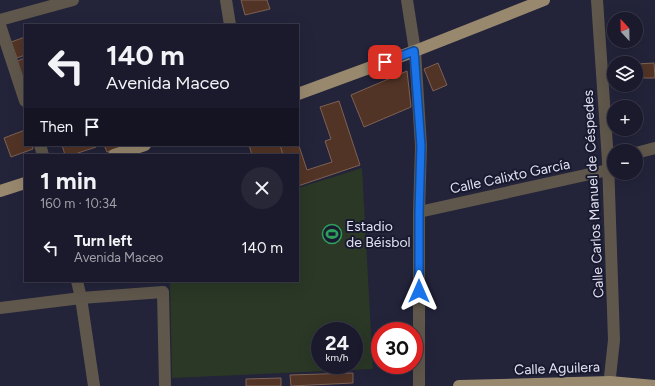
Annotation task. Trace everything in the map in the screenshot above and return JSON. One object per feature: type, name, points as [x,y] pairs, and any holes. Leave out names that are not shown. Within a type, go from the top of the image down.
[{"type":"main road","points":[[299,94],[414,51],[544,0]]},
{"type":"main road","points":[[117,154],[142,146]]},
{"type":"main road","points":[[0,192],[24,183]]},
{"type":"main road","name":"Calle Aguilera","points":[[459,386],[610,384],[655,386]]},
{"type":"street","points":[[0,20],[44,4],[73,0]]},
{"type":"street","points":[[226,0],[230,24]]},
{"type":"street","points":[[407,0],[414,51],[421,146],[419,212],[419,386]]},
{"type":"street","name":"Calle Carlos Manuel de Céspedes","points":[[597,0],[608,144]]},
{"type":"street","points":[[0,25],[24,98]]},
{"type":"street","points":[[643,151],[655,148]]},
{"type":"street","name":"Calle Calixto García","points":[[419,212],[607,165]]},
{"type":"street","name":"Calle Carlos Manuel de Céspedes","points":[[610,180],[614,340],[610,384]]},
{"type":"street","points":[[77,282],[94,386]]},
{"type":"street","points":[[0,308],[81,298],[163,292],[165,386]]},
{"type":"green space","name":"Estadio de Béisbol","points":[[362,168],[371,332],[371,369],[363,369],[363,322],[311,322],[311,372],[172,378],[170,282],[299,282],[299,188]]},
{"type":"building","points":[[241,0],[267,0],[270,9],[245,15]]},
{"type":"building","points":[[24,37],[24,55],[17,58],[11,42]]},
{"type":"building","points":[[24,58],[24,79],[23,79],[17,61]]},
{"type":"building","points":[[438,63],[447,85],[433,91],[424,69]]},
{"type":"building","points":[[654,63],[655,78],[643,78],[643,64]]},
{"type":"building","points":[[407,71],[411,107],[364,127],[351,95]]},
{"type":"building","points":[[339,101],[360,165],[299,186],[299,154],[283,154],[280,146],[299,146],[307,170],[332,162],[325,141],[331,139],[320,107]]},
{"type":"building","points":[[24,130],[24,146],[32,146],[33,149],[11,157],[4,138]]},
{"type":"building","points":[[62,146],[96,147],[75,154],[65,154]]},
{"type":"building","points":[[104,146],[124,146],[107,152]]},
{"type":"building","points":[[249,146],[280,146],[283,154],[252,154]]},
{"type":"building","points":[[353,374],[353,383],[291,386],[290,375]]},
{"type":"building","points":[[281,378],[281,386],[246,386],[246,379]]},
{"type":"place","name":"Estadio de Béisbol","points":[[332,234]]},
{"type":"route","points":[[385,62],[414,51],[421,146],[419,291]]}]
